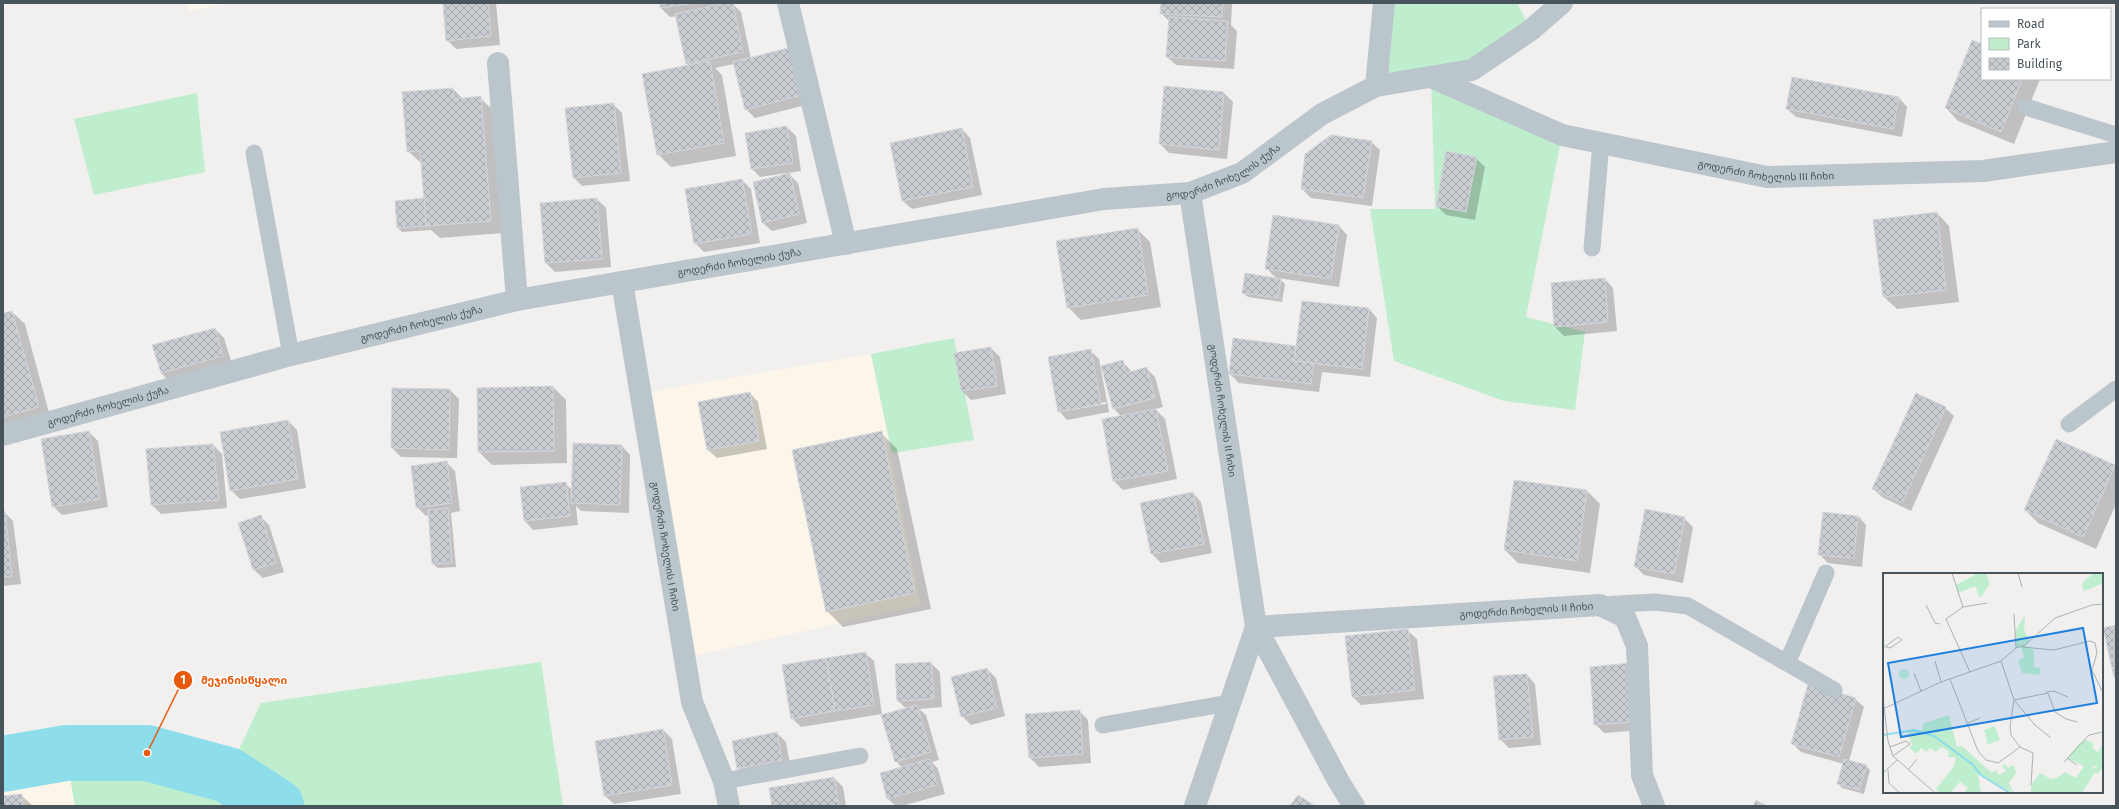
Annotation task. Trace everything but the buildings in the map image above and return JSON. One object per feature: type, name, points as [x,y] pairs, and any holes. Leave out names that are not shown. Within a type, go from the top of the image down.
[{"type":"street","points":[[788,3],[846,244]]},
{"type":"street","points":[[1376,86],[1384,3]]},
{"type":"street","name":"გოდერძი ჩოხელის ქუჩა","points":[[3,435],[291,356],[517,300],[1104,199],[1190,193],[1242,173],[1322,114],[1376,86],[1472,70],[1531,30],[1562,3]]},
{"type":"street","points":[[498,63],[517,300]]},
{"type":"street","name":"გოდერძი ჩოხელის III ჩიხი","points":[[1431,77],[1562,135],[1767,177],[1983,171],[2116,152]]},
{"type":"street","name":"გოდერძი ჩოხელის II ჩიხი","points":[[1190,193],[1256,627],[1339,782],[1354,806]]},
{"type":"street","name":"გოდერძი ჩოხელის I ჩიხი","points":[[622,282],[692,702],[724,781],[729,806]]},
{"type":"street","name":"გოდერძი ჩოხელის II ჩიხი","points":[[1256,627],[1600,605],[1625,617],[1637,646],[1642,775],[1654,806]]},
{"type":"street","name":"გოდერძი ჩოხელის II ჩიხი","points":[[1194,806],[1256,627]]},
{"type":"lane","points":[[2026,107],[2116,135]]},
{"type":"lane","points":[[1592,248],[1601,143]]},
{"type":"lane","points":[[254,153],[291,356]]},
{"type":"lane","points":[[2069,424],[2116,388]]},
{"type":"lane","points":[[1787,663],[1826,573]]},
{"type":"lane","points":[[1600,605],[1655,602],[1688,606],[1834,690]]},
{"type":"lane","points":[[1103,725],[1229,704]]},
{"type":"lane","points":[[724,781],[860,756]]},
{"type":"shaded area","points":[[186,3],[229,3],[189,11]]},
{"type":"shaded area","points":[[871,354],[921,605],[684,658],[641,393]]},
{"type":"shaded area","points":[[66,753],[75,806],[3,806],[3,764]]},
{"type":"green space","points":[[1384,3],[1517,3],[1531,30],[1472,70],[1432,76],[1562,135],[1526,317],[1585,332],[1575,410],[1504,401],[1394,361],[1370,209],[1435,209],[1431,77],[1376,86]]},
{"type":"green space","points":[[197,93],[205,172],[94,195],[74,119]]},
{"type":"green space","points":[[954,338],[974,440],[892,453],[871,354]]},
{"type":"green space","points":[[541,662],[563,806],[75,806],[66,753],[147,753],[227,775],[261,703]]},
{"type":"waterway","points":[[3,764],[66,753],[147,753],[228,775],[276,806]]},
{"type":"place","name":"მეჯინისწყალი","points":[[147,753]]}]
